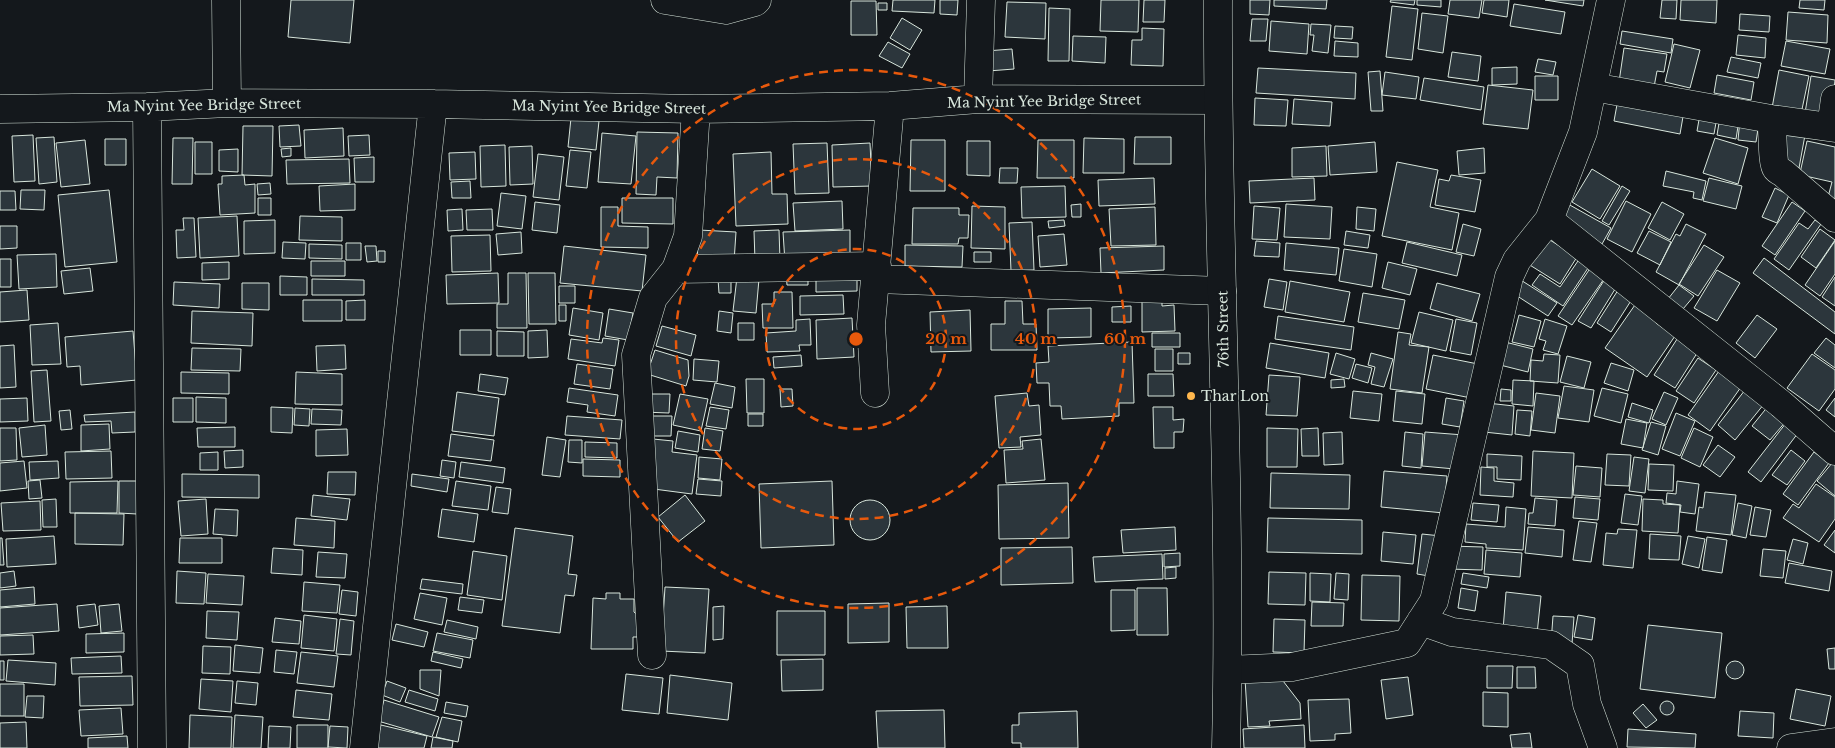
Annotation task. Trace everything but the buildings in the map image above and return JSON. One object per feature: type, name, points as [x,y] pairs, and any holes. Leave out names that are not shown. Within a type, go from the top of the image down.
[{"type":"street","points":[[226,0],[227,103]]},
{"type":"street","points":[[665,0],[726,10],[757,0]]},
{"type":"street","points":[[978,98],[981,0]]},
{"type":"street","name":"76th Street","points":[[1218,0],[1228,670],[1226,748]]},
{"type":"street","points":[[1228,670],[1292,667],[1407,643],[1434,601],[1508,277],[1517,260],[1549,220],[1583,132],[1611,0]]},
{"type":"street","points":[[1593,87],[1771,119],[1833,127],[1835,99]]},
{"type":"street","name":"Ma Nyint Yee Bridge Street","points":[[0,109],[147,107],[227,103],[433,104],[696,109],[890,106],[978,98],[1218,100]]},
{"type":"street","points":[[364,748],[433,104]]},
{"type":"street","points":[[875,393],[871,325],[890,106]]},
{"type":"street","points":[[147,107],[152,748]]},
{"type":"street","points":[[652,655],[636,355],[653,298],[676,269],[688,236],[696,109]]},
{"type":"street","points":[[1771,119],[1774,134],[1773,162],[1776,169],[1835,218]]},
{"type":"street","points":[[1549,220],[1781,404],[1835,451]]},
{"type":"street","points":[[676,269],[876,273],[1222,291]]},
{"type":"street","points":[[1421,621],[1452,632],[1552,645],[1580,665],[1587,704],[1603,748]]},
{"type":"street","points":[[1791,748],[1835,742]]},
{"type":"place","name":"Thar Lon","points":[[1191,396]]}]
